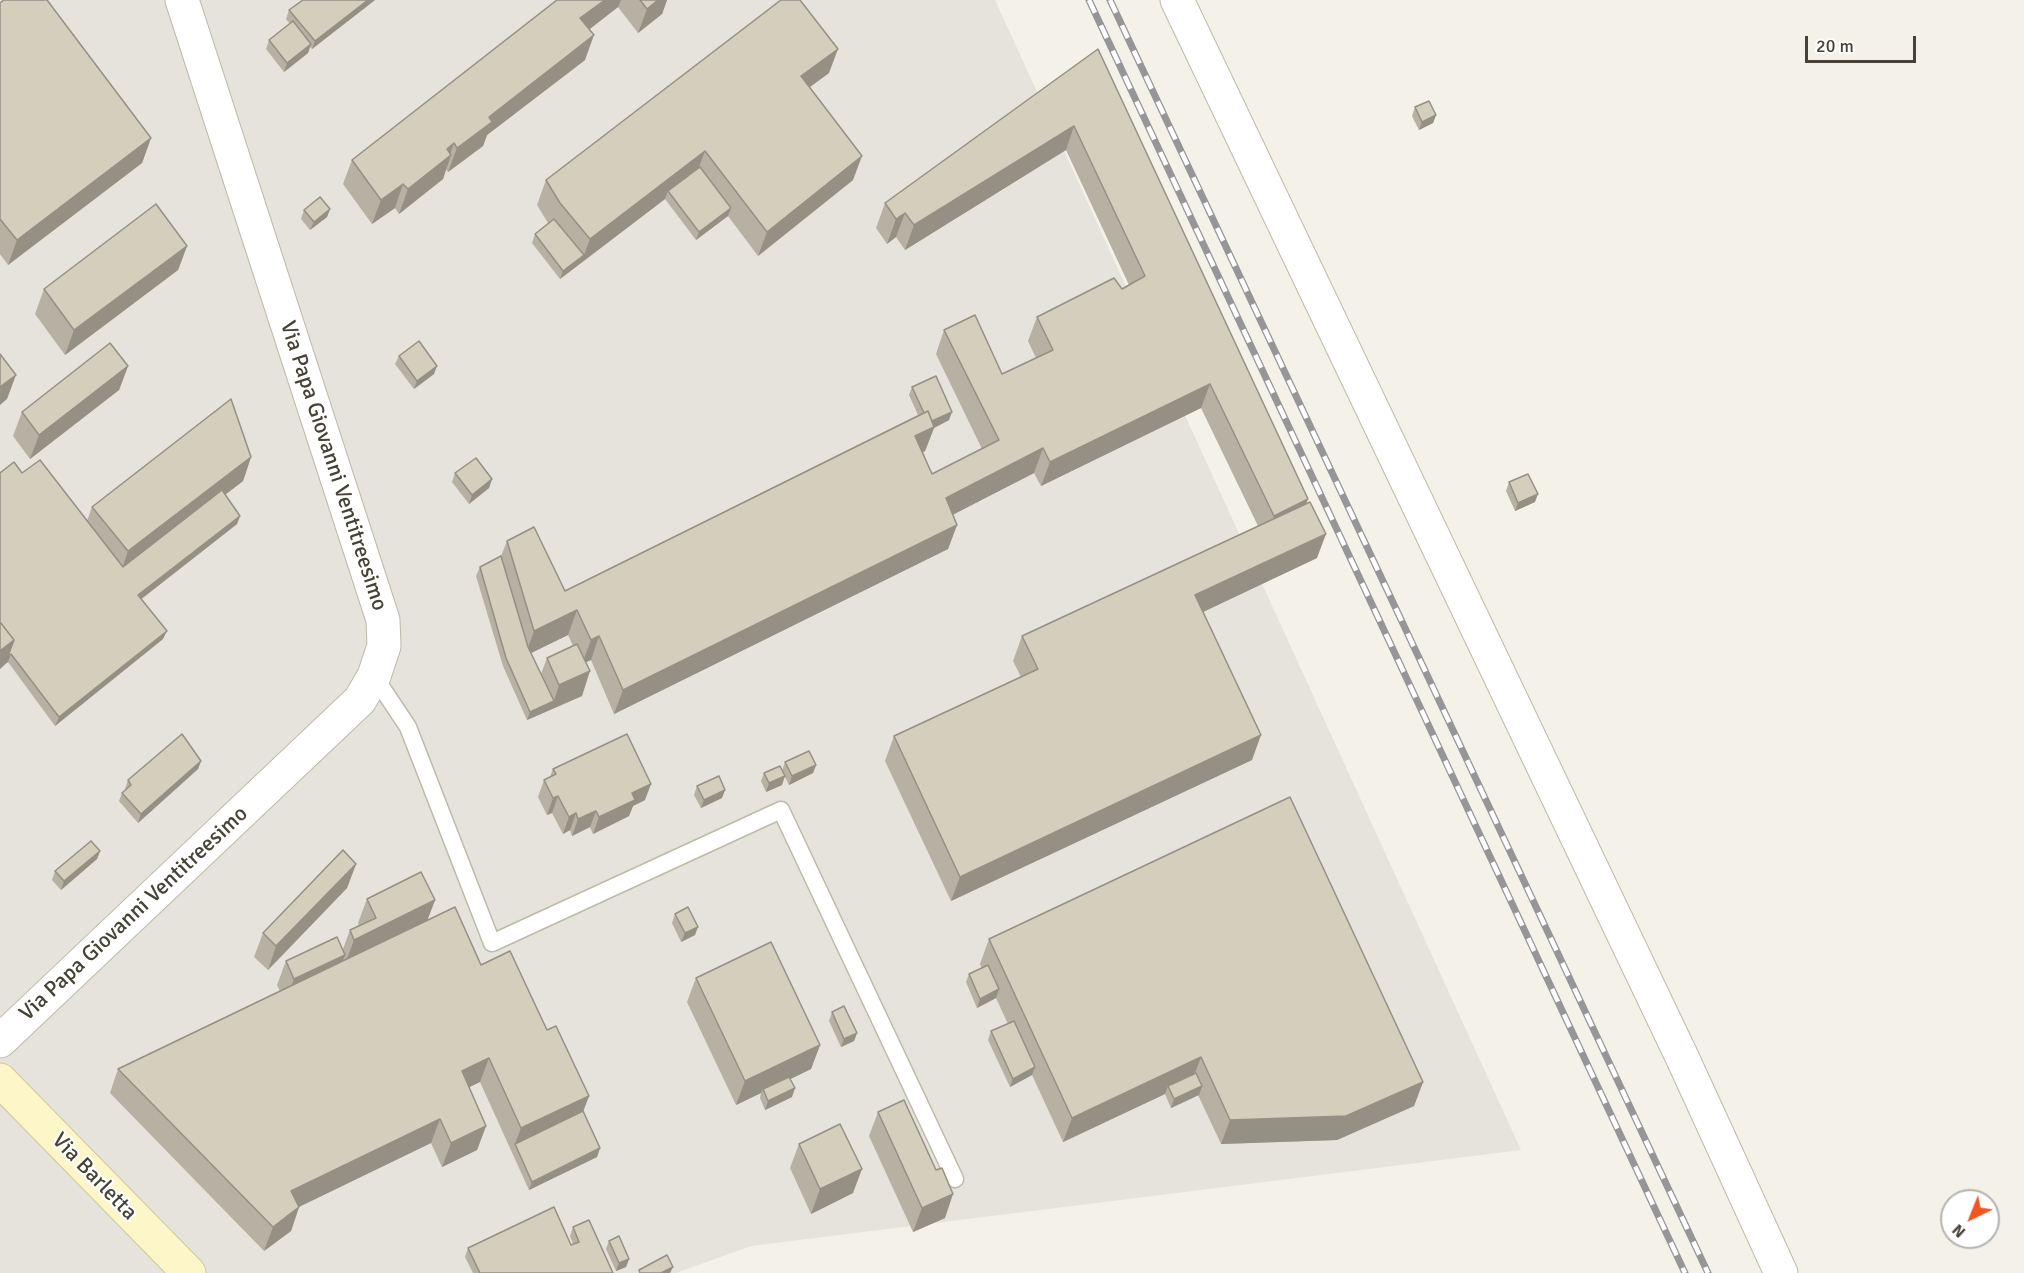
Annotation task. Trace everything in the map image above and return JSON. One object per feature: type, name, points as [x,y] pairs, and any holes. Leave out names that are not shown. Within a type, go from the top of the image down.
[{"type":"main road","name":"Via Barletta","points":[[0,1080],[189,1273]]},
{"type":"street","name":"Via Papa Giovanni Ventitreesimo","points":[[0,1041],[360,700],[374,676],[384,646],[383,620],[182,0]]},
{"type":"street","points":[[1177,0],[1677,1046],[1781,1273]]},
{"type":"lane","points":[[374,676],[408,727],[492,943],[781,810],[955,1179]]},
{"type":"shaded area","points":[[0,0],[995,0],[1521,1150],[751,1246],[676,1273],[0,1273]]},
{"type":"building","points":[[4,0],[47,0],[151,138],[17,240],[0,219],[0,3]]},
{"type":"building","points":[[303,0],[368,0],[315,41],[289,10]]},
{"type":"building","points":[[557,0],[605,0],[580,18],[594,35],[489,117],[492,122],[457,148],[454,143],[447,149],[451,155],[408,189],[403,184],[381,200],[352,160]]},
{"type":"building","points":[[640,0],[658,0],[647,9]]},
{"type":"building","points":[[781,0],[800,0],[838,49],[801,76],[862,156],[767,232],[705,151],[590,239],[560,203],[546,180]]},
{"type":"building","points":[[293,21],[311,44],[287,63],[269,40]]},
{"type":"building","points":[[1098,49],[1308,499],[1274,516],[1210,384],[1050,462],[1043,448],[946,498],[957,525],[623,690],[599,636],[591,640],[577,610],[534,631],[507,541],[534,527],[565,591],[928,411],[934,427],[915,436],[932,474],[999,440],[944,330],[975,315],[1002,374],[1053,350],[1037,317],[1114,278],[1122,289],[1145,276],[1074,126],[914,225],[905,213],[896,219],[885,203]]},
{"type":"building","points":[[1429,101],[1436,115],[1422,122],[1415,107]]},
{"type":"building","points":[[700,167],[731,208],[699,232],[668,191]]},
{"type":"building","points":[[320,197],[330,209],[314,222],[304,210]]},
{"type":"building","points":[[156,204],[187,246],[74,330],[44,289]]},
{"type":"building","points":[[554,219],[584,255],[563,271],[535,234]]},
{"type":"building","points":[[419,341],[437,366],[417,381],[399,356]]},
{"type":"building","points":[[110,343],[128,366],[39,435],[22,412]]},
{"type":"building","points":[[0,354],[16,375],[0,387]]},
{"type":"building","points":[[936,376],[952,412],[932,421],[928,411],[924,413],[912,387]]},
{"type":"building","points":[[231,399],[251,457],[128,551],[92,507]]},
{"type":"building","points":[[476,458],[492,479],[472,495],[455,473]]},
{"type":"building","points":[[40,460],[123,567],[222,490],[240,516],[138,595],[167,631],[59,717],[11,654],[8,656],[14,640],[0,622],[0,473],[14,462],[22,473]]},
{"type":"building","points":[[1528,474],[1538,494],[1518,503],[1509,482]]},
{"type":"building","points":[[1310,502],[1326,534],[1195,595],[1261,735],[960,877],[894,736],[1038,669],[1022,636]]},
{"type":"building","points":[[501,556],[528,647],[554,701],[530,712],[506,658],[480,567]]},
{"type":"building","points":[[0,622],[14,640],[0,651]]},
{"type":"building","points":[[577,644],[590,671],[559,685],[547,658]]},
{"type":"building","points":[[182,734],[201,761],[141,814],[122,793],[131,785],[128,780]]},
{"type":"building","points":[[627,734],[651,784],[632,793],[635,800],[599,817],[596,811],[578,819],[576,813],[569,817],[558,796],[553,798],[544,780],[556,774],[553,769]]},
{"type":"building","points":[[809,751],[816,765],[792,776],[785,762]]},
{"type":"building","points":[[780,766],[785,776],[769,783],[764,773]]},
{"type":"building","points":[[719,776],[725,790],[704,800],[697,786]]},
{"type":"building","points":[[1290,797],[1423,1082],[1346,1116],[1230,1120],[1201,1057],[1072,1118],[989,939]]},
{"type":"building","points":[[91,841],[100,851],[64,881],[55,871]]},
{"type":"building","points":[[343,850],[356,864],[276,946],[263,933]]},
{"type":"building","points":[[421,872],[435,900],[354,940],[350,930],[376,918],[367,899]]},
{"type":"building","points":[[455,907],[481,965],[510,951],[547,1030],[556,1026],[589,1096],[521,1128],[489,1058],[462,1071],[486,1126],[451,1143],[440,1119],[291,1191],[299,1207],[273,1227],[118,1069]]},
{"type":"building","points":[[688,907],[698,927],[685,933],[675,914]]},
{"type":"building","points":[[337,937],[345,955],[294,979],[286,961]]},
{"type":"building","points":[[771,942],[820,1045],[745,1081],[696,978]]},
{"type":"building","points":[[988,965],[999,989],[980,999],[969,974]]},
{"type":"building","points":[[844,1006],[857,1033],[844,1039],[832,1012]]},
{"type":"building","points":[[1014,1021],[1035,1067],[1013,1079],[991,1031]]},
{"type":"building","points":[[1196,1073],[1202,1086],[1174,1099],[1168,1086]]},
{"type":"building","points":[[789,1077],[795,1088],[768,1101],[763,1089]]},
{"type":"building","points":[[904,1100],[936,1170],[942,1168],[953,1194],[922,1208],[878,1112]]},
{"type":"building","points":[[583,1111],[600,1148],[532,1182],[515,1144]]},
{"type":"building","points":[[840,1124],[862,1169],[820,1189],[799,1144]]},
{"type":"building","points":[[554,1207],[571,1245],[579,1242],[573,1227],[589,1220],[613,1273],[480,1273],[468,1248]]},
{"type":"building","points":[[619,1236],[629,1259],[619,1263],[609,1241]]},
{"type":"building","points":[[667,1255],[673,1267],[661,1273],[640,1273],[639,1270]]},
{"type":"railway","points":[[1089,0],[1685,1273]]},
{"type":"railway","points":[[1110,0],[1708,1273]]}]
